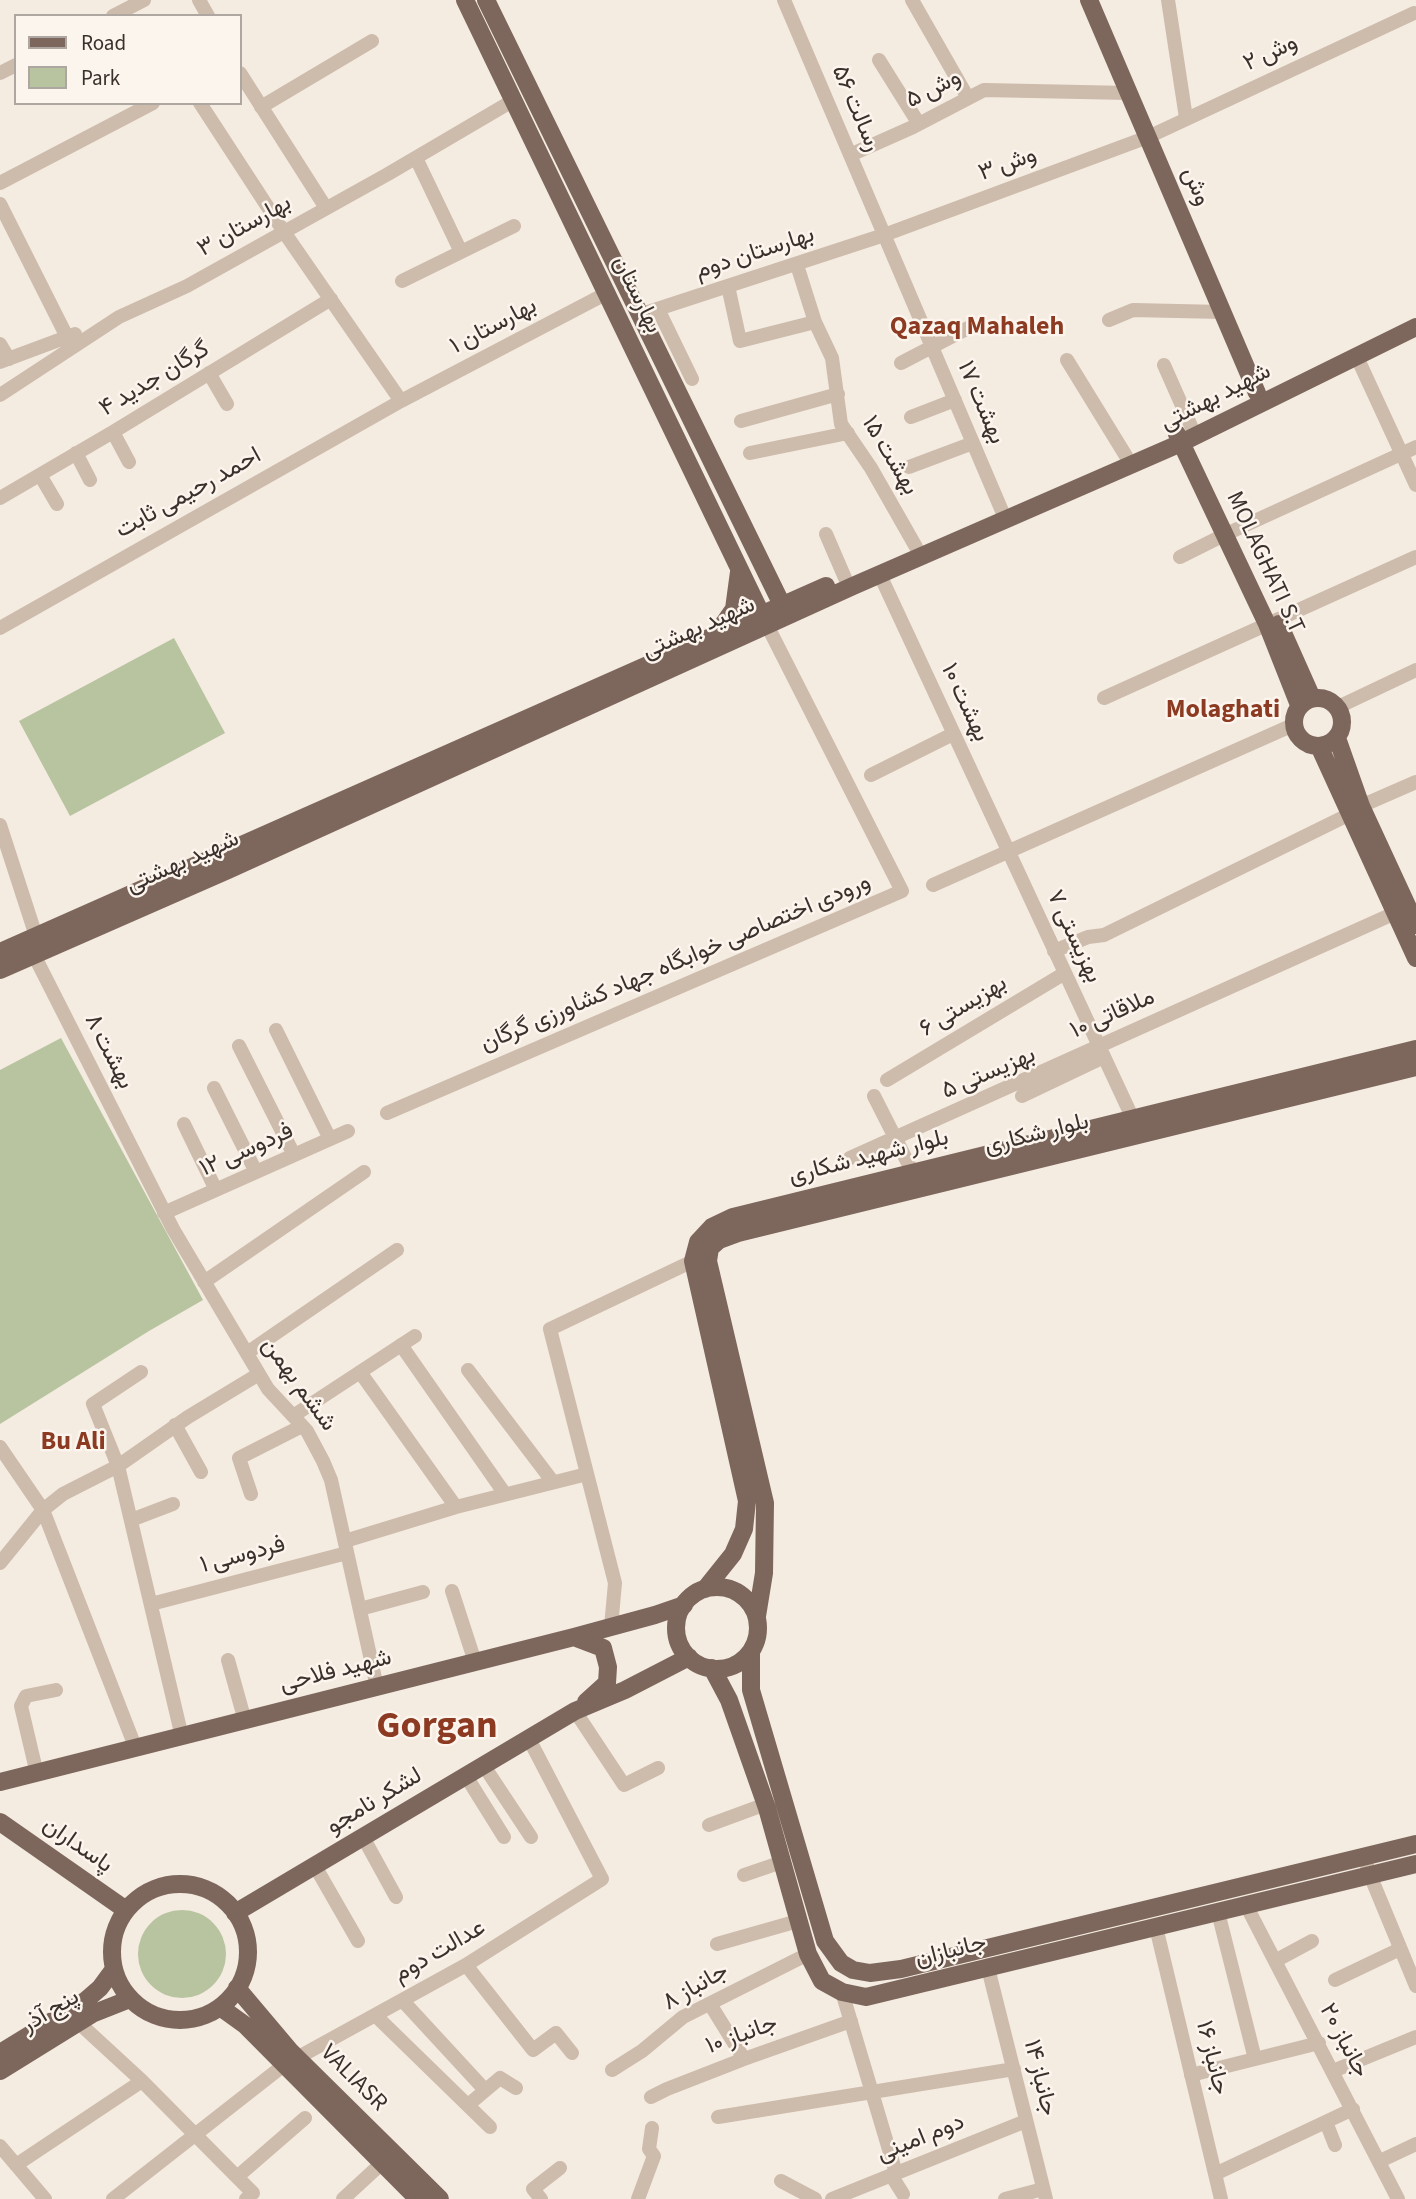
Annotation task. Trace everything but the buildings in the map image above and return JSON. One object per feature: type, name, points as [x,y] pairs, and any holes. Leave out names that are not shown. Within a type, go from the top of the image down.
[{"type":"main road","name":"بهارستان","points":[[465,0],[764,619]]},
{"type":"main road","name":"بهارستان","points":[[485,0],[785,610]]},
{"type":"main road","name":"وش","points":[[1089,0],[1257,393]]},
{"type":"main road","name":"شهید بهشتی","points":[[785,610],[845,578],[1126,456],[1185,434],[1257,393],[1416,314]]},
{"type":"main road","name":"شهید بهشتی","points":[[0,952],[271,841],[785,610],[880,575],[1416,327]]},
{"type":"main road","points":[[643,367],[661,358]]},
{"type":"main road","name":"MOLAGHATI S.T","points":[[1185,434],[1306,701]]},
{"type":"main road","points":[[717,633],[734,609],[739,588],[739,568]]},
{"type":"main road","name":"شهید بهشتی","points":[[0,970],[717,633],[764,619]]},
{"type":"main road","points":[[1337,738],[1319,746],[1302,741],[1295,732],[1294,713],[1306,701],[1326,698],[1338,707],[1342,720],[1337,738],[1356,810]]},
{"type":"main road","points":[[1319,746],[1356,810],[1409,915],[1416,958]]},
{"type":"main road","name":"بلوار شهید شکاری","points":[[693,1261],[698,1242],[705,1234],[712,1227],[733,1217],[913,1173],[937,1176],[1133,1119],[1416,1049]]},
{"type":"main road","name":"بلوار شکاری","points":[[757,1616],[764,1573],[765,1503],[710,1273],[710,1248],[719,1240],[937,1176],[1416,1068]]},
{"type":"main road","points":[[693,1261],[747,1501],[744,1529],[733,1554],[705,1589]]},
{"type":"main road","points":[[718,1587],[735,1591],[750,1604],[757,1616],[758,1633],[751,1651],[736,1664],[712,1668],[697,1663],[689,1657],[679,1642],[678,1618],[684,1605],[691,1597],[705,1589],[718,1587]]},
{"type":"main road","name":"شهید فلاحی","points":[[1,1783],[574,1637],[684,1605]]},
{"type":"main road","points":[[574,1637],[603,1648],[608,1667],[607,1683],[575,1711]]},
{"type":"main road","name":"جانبازان","points":[[751,1651],[751,1690],[825,1941],[841,1963],[853,1970],[870,1973],[891,1970],[1416,1843]]},
{"type":"main road","name":"لشکر نامجو","points":[[240,1910],[575,1711],[625,1690],[689,1657]]},
{"type":"main road","points":[[712,1668],[729,1700],[766,1804],[808,1954],[822,1981],[842,1992]]},
{"type":"main road","points":[[746,1747],[766,1741]]},
{"type":"main road","name":"پاسداران","points":[[0,1822],[123,1908]]},
{"type":"main road","name":"جانبازان","points":[[842,1992],[866,1997],[1416,1864]]},
{"type":"main road","points":[[164,1886],[198,1887],[240,1910],[248,1955],[245,1972],[237,1988],[220,2007],[201,2017],[168,2019],[148,2012],[130,1999],[117,1980],[112,1948],[116,1928],[123,1908],[143,1895],[164,1886]]},
{"type":"main road","points":[[1056,1931],[1061,1950]]},
{"type":"main road","name":"پنج آذر","points":[[0,2053],[85,2001],[100,1988],[114,1969]]},
{"type":"main road","name":"VALIASR","points":[[237,1988],[290,2062],[440,2199]]},
{"type":"main road","name":"پنج آذر","points":[[0,2071],[92,2014],[130,1999]]},
{"type":"main road","points":[[220,2007],[290,2062],[418,2199]]},
{"type":"street","points":[[117,14],[144,0]]},
{"type":"street","name":"۵۶ رسالت","points":[[784,0],[884,235]]},
{"type":"street","points":[[912,0],[968,98]]},
{"type":"street","points":[[1168,0],[1186,118]]},
{"type":"street","name":"وش ۲","points":[[1148,137],[1414,13]]},
{"type":"street","points":[[261,107],[372,41]]},
{"type":"street","points":[[879,60],[919,124]]},
{"type":"street","points":[[242,76],[326,208]]},
{"type":"street","name":"وش ۵","points":[[850,155],[919,124],[984,90],[1129,93]]},
{"type":"street","name":"بهارستان ۳","points":[[0,395],[119,317],[187,286],[514,100]]},
{"type":"street","points":[[0,183],[149,105]]},
{"type":"street","points":[[201,105],[284,232],[401,401]]},
{"type":"street","name":"وش ۳","points":[[884,235],[1148,137]]},
{"type":"street","points":[[416,158],[461,252]]},
{"type":"street","points":[[0,204],[67,337]]},
{"type":"street","points":[[402,281],[514,226]]},
{"type":"street","name":"بهارستان دوم","points":[[639,315],[884,235]]},
{"type":"street","name":"بهشت ۱۷","points":[[884,235],[1002,511]]},
{"type":"street","name":"بهشت ۱۵","points":[[797,265],[815,322],[832,358],[841,424],[916,547]]},
{"type":"street","points":[[728,286],[740,341],[815,322]]},
{"type":"street","name":"۱ بهارستان","points":[[401,401],[607,293]]},
{"type":"street","name":"گرگان جدید ۴","points":[[0,498],[331,299]]},
{"type":"street","points":[[658,309],[692,379]]},
{"type":"street","points":[[1109,320],[1133,310],[1222,312]]},
{"type":"street","points":[[0,344],[5,361],[119,317]]},
{"type":"street","points":[[901,363],[970,327]]},
{"type":"street","points":[[1356,355],[1416,485]]},
{"type":"street","points":[[1067,360],[1126,456]]},
{"type":"street","points":[[1164,365],[1185,434]]},
{"type":"street","points":[[209,373],[228,404]]},
{"type":"street","points":[[741,421],[838,394]]},
{"type":"street","points":[[911,417],[955,400]]},
{"type":"street","name":"احمد رحیمی ثابت","points":[[0,628],[401,401]]},
{"type":"street","points":[[113,432],[129,462]]},
{"type":"street","points":[[750,453],[848,433]]},
{"type":"street","points":[[909,467],[973,443]]},
{"type":"street","points":[[1180,557],[1416,447]]},
{"type":"street","points":[[76,453],[90,480]]},
{"type":"street","points":[[40,475],[57,504]]},
{"type":"street","points":[[826,534],[845,578]]},
{"type":"street","points":[[1104,698],[1416,557]]},
{"type":"street","name":"بهشت ۱۰","points":[[880,575],[1008,850]]},
{"type":"street","name":"ورودی اختصاصی خوابگاه جهاد کشاورزی گرگان","points":[[387,1113],[902,891],[764,619]]},
{"type":"street","points":[[1338,707],[1416,670]]},
{"type":"street","points":[[933,885],[1293,725]]},
{"type":"street","points":[[871,775],[953,734]]},
{"type":"street","points":[[1054,951],[1088,937],[1104,935],[1416,782]]},
{"type":"street","points":[[0,826],[36,936]]},
{"type":"street","name":"۷ بهزیستی","points":[[1008,850],[1133,1119]]},
{"type":"street","name":"۱۰ ملاقاتی","points":[[849,1158],[1409,915]]},
{"type":"street","name":"۸ بهشت","points":[[34,955],[142,1170]]},
{"type":"street","name":"بهزیستی ۶","points":[[887,1080],[1065,973]]},
{"type":"street","points":[[276,1030],[330,1139]]},
{"type":"street","points":[[239,1046],[294,1156]]},
{"type":"street","points":[[1023,1096],[1102,1054]]},
{"type":"street","name":"۵ بهزیستی","points":[[849,1158],[1102,1054]]},
{"type":"street","points":[[214,1088],[256,1172]]},
{"type":"street","points":[[874,1096],[913,1173]]},
{"type":"street","points":[[184,1124],[216,1190]]},
{"type":"street","name":"۱۲ فردوسی","points":[[164,1213],[348,1131]]},
{"type":"street","name":"ششم بهمن","points":[[142,1170],[164,1213],[268,1389],[297,1421],[323,1461],[331,1480],[376,1687]]},
{"type":"street","points":[[204,1282],[365,1172]]},
{"type":"street","points":[[247,1353],[397,1250]]},
{"type":"street","points":[[611,1627],[615,1583],[550,1328],[693,1261]]},
{"type":"street","points":[[251,1493],[239,1458],[297,1421],[360,1372],[415,1336]]},
{"type":"street","points":[[401,1345],[505,1494]]},
{"type":"street","points":[[468,1370],[553,1482]]},
{"type":"street","points":[[141,1372],[93,1404],[118,1466],[182,1737]]},
{"type":"street","points":[[360,1372],[456,1507]]},
{"type":"street","points":[[0,1563],[43,1510],[63,1494],[118,1466],[175,1425],[259,1374]]},
{"type":"street","points":[[175,1425],[201,1472]]},
{"type":"street","points":[[0,1447],[43,1510],[136,1748]]},
{"type":"street","name":"۱ فردوسی","points":[[151,1604],[346,1547],[456,1507],[587,1474]]},
{"type":"street","points":[[131,1520],[173,1504]]},
{"type":"street","points":[[452,1591],[475,1662]]},
{"type":"street","points":[[360,1609],[423,1592]]},
{"type":"street","points":[[228,1660],[245,1721]]},
{"type":"street","points":[[37,1774],[21,1706],[26,1696],[56,1690]]},
{"type":"street","points":[[575,1711],[624,1785],[658,1768]]},
{"type":"street","name":"عدالت دوم","points":[[113,2199],[290,2062],[466,1965],[602,1879],[529,1739]]},
{"type":"street","points":[[484,1766],[531,1838]]},
{"type":"street","points":[[466,1776],[504,1837]]},
{"type":"street","points":[[709,1825],[766,1804]]},
{"type":"street","points":[[363,1837],[396,1897]]},
{"type":"street","points":[[1364,1856],[1400,1949],[1413,1970],[1416,1986]]},
{"type":"street","points":[[744,1875],[782,1862]]},
{"type":"street","points":[[315,1866],[358,1941]]},
{"type":"street","name":"۲۰ جانباز","points":[[1246,1905],[1398,2199]]},
{"type":"street","points":[[1218,1912],[1255,2059]]},
{"type":"street","points":[[717,1944],[798,1921]]},
{"type":"street","name":"جانباز ۱۶","points":[[1156,1927],[1221,2199]]},
{"type":"street","points":[[1275,1961],[1312,1941]]},
{"type":"street","points":[[1335,1980],[1400,1949]]},
{"type":"street","name":"جانباز ۸","points":[[612,2070],[642,2051],[683,2017],[808,1954]]},
{"type":"street","points":[[466,1965],[533,2050],[556,2033],[572,2053]]},
{"type":"street","name":"جانباز ۱۴","points":[[988,1968],[1045,2194]]},
{"type":"street","points":[[842,1992],[873,2092],[893,2174],[903,2194]]},
{"type":"street","points":[[402,2000],[485,2090]]},
{"type":"street","points":[[710,2004],[744,2059]]},
{"type":"street","points":[[375,2015],[490,2127]]},
{"type":"street","name":"۱۰ جانباز","points":[[652,2097],[744,2059],[851,2021]]},
{"type":"street","points":[[79,2023],[142,2081],[237,2177],[249,2196]]},
{"type":"street","points":[[1333,2071],[1416,2037]]},
{"type":"street","points":[[1191,2076],[1319,2043]]},
{"type":"street","points":[[718,2117],[1014,2069]]},
{"type":"street","points":[[468,2105],[500,2078],[516,2088]]},
{"type":"street","points":[[16,2165],[142,2081]]},
{"type":"street","points":[[1215,2174],[1353,2109]]},
{"type":"street","points":[[237,2177],[305,2118]]},
{"type":"street","name":"دوم امینی","points":[[832,2199],[866,2193],[893,2174],[1026,2121]]},
{"type":"street","points":[[1326,2122],[1335,2145]]},
{"type":"street","points":[[638,2199],[654,2155],[649,2149],[652,2128]]},
{"type":"street","points":[[1380,2161],[1416,2144]]},
{"type":"street","points":[[0,2147],[45,2199]]},
{"type":"street","points":[[343,2199],[382,2163]]},
{"type":"street","points":[[541,2199],[533,2189],[560,2168]]},
{"type":"street","points":[[781,2181],[815,2199]]},
{"type":"street","points":[[1005,2199],[1045,2194]]},
{"type":"green space","points":[[174,638],[225,733],[70,816],[19,721]]},
{"type":"green space","points":[[61,1038],[203,1300],[0,1424],[0,1070]]},
{"type":"green space","points":[[182,1910],[199,1913],[213,1923],[223,1937],[226,1954],[223,1971],[213,1985],[199,1995],[182,1998],[165,1995],[151,1985],[141,1971],[138,1954],[141,1937],[151,1923],[165,1913]]},
{"type":"district","name":"Qazaq Mahaleh","points":[[977,328]]},
{"type":"district","name":"Molaghati","points":[[1223,711]]},
{"type":"district","name":"Bu Ali","points":[[73,1443]]},
{"type":"district","name":"Gorgan","points":[[437,1729]]}]
